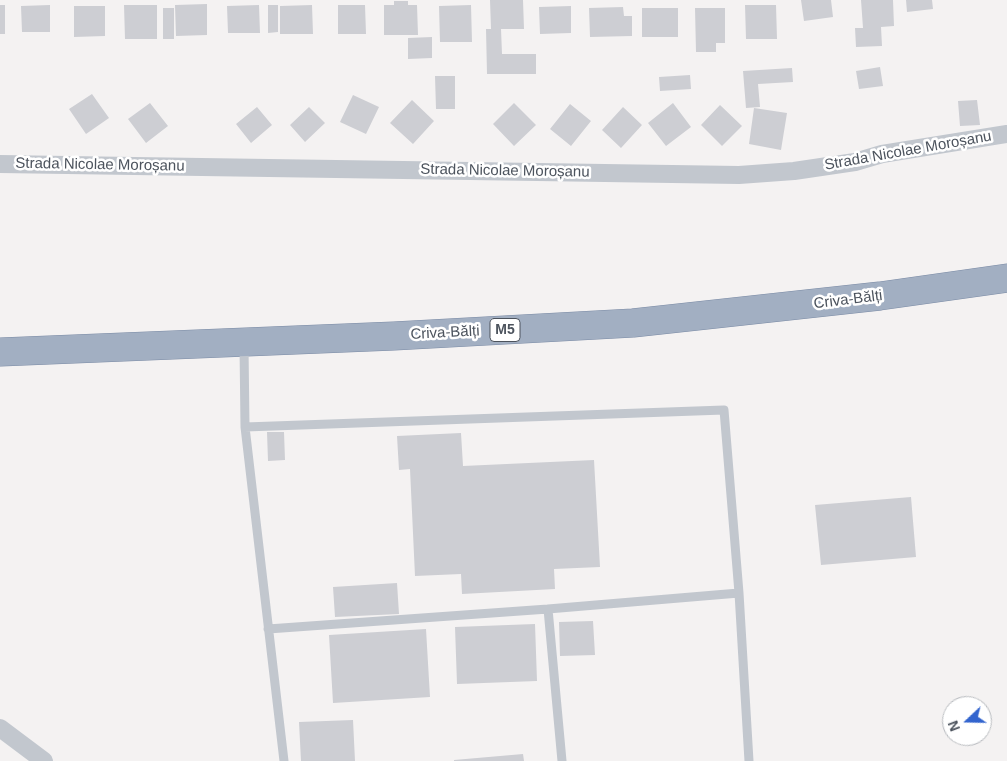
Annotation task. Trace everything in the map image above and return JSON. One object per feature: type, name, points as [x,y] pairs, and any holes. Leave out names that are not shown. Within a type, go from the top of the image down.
[{"type":"highway","name":"Criva-Bălți","points":[[0,352],[394,336],[633,323],[880,296],[1007,278]]},
{"type":"street","name":"Strada Nicolae Moroșanu","points":[[0,164],[739,175],[794,171],[855,162],[882,154],[1007,134]]},
{"type":"street","points":[[0,728],[44,761]]},
{"type":"lane","points":[[244,342],[245,426],[284,761]]},
{"type":"lane","points":[[245,426],[724,410],[739,593],[749,761]]},
{"type":"lane","points":[[268,629],[739,593]]},
{"type":"lane","points":[[548,609],[562,761]]},
{"type":"building","points":[[490,0],[523,0],[524,29],[501,29],[502,54],[536,54],[536,74],[487,74],[486,29],[491,29]]},
{"type":"building","points":[[801,0],[831,0],[833,17],[804,21]]},
{"type":"building","points":[[861,0],[893,0],[894,26],[881,27],[882,46],[856,47],[855,28],[863,28]]},
{"type":"building","points":[[906,0],[932,0],[933,9],[907,12]]},
{"type":"building","points":[[394,1],[408,1],[408,5],[417,5],[418,35],[384,35],[384,5],[394,5]]},
{"type":"building","points":[[207,4],[207,35],[176,36],[175,5]]},
{"type":"building","points":[[0,5],[5,5],[5,34],[0,34]]},
{"type":"building","points":[[50,5],[50,32],[22,32],[21,6]]},
{"type":"building","points":[[124,5],[157,5],[157,39],[125,39]]},
{"type":"building","points":[[259,5],[260,33],[228,33],[227,6]]},
{"type":"building","points":[[268,5],[278,5],[278,32],[268,33]]},
{"type":"building","points":[[312,5],[313,34],[280,34],[280,6]]},
{"type":"building","points":[[338,5],[365,5],[366,34],[338,34]]},
{"type":"building","points":[[471,5],[472,42],[440,42],[439,6]]},
{"type":"building","points":[[745,5],[776,5],[777,39],[746,39]]},
{"type":"building","points":[[74,6],[105,6],[105,36],[74,37]]},
{"type":"building","points":[[571,6],[571,33],[540,34],[539,7]]},
{"type":"building","points":[[623,7],[624,16],[632,16],[632,36],[590,37],[589,8]]},
{"type":"building","points":[[163,8],[174,8],[174,39],[163,39]]},
{"type":"building","points":[[642,8],[678,8],[678,37],[642,37]]},
{"type":"building","points":[[695,8],[725,8],[725,43],[716,43],[716,52],[696,52]]},
{"type":"building","points":[[432,37],[432,58],[408,59],[408,38]]},
{"type":"building","points":[[880,67],[883,86],[859,89],[856,71]]},
{"type":"building","points":[[792,68],[793,82],[758,84],[760,107],[746,108],[743,71]]},
{"type":"building","points":[[690,75],[691,89],[660,91],[659,77]]},
{"type":"building","points":[[435,76],[455,76],[455,109],[436,109]]},
{"type":"building","points":[[92,94],[109,118],[86,134],[69,109]]},
{"type":"building","points":[[353,95],[379,107],[366,134],[340,122]]},
{"type":"building","points":[[412,100],[434,121],[413,144],[390,123]]},
{"type":"building","points":[[977,100],[980,125],[960,126],[958,101]]},
{"type":"building","points":[[150,103],[168,126],[146,143],[128,119]]},
{"type":"building","points":[[514,103],[536,125],[514,146],[493,124]]},
{"type":"building","points":[[673,103],[691,127],[666,146],[648,123]]},
{"type":"building","points":[[570,104],[591,121],[571,146],[550,129]]},
{"type":"building","points":[[720,105],[742,126],[722,146],[701,125]]},
{"type":"building","points":[[257,107],[272,125],[251,143],[236,124]]},
{"type":"building","points":[[309,107],[325,123],[305,142],[290,125]]},
{"type":"building","points":[[623,107],[642,125],[621,148],[602,130]]},
{"type":"building","points":[[754,108],[787,113],[781,150],[749,144]]},
{"type":"building","points":[[267,432],[284,432],[285,460],[268,461]]},
{"type":"building","points":[[461,433],[463,466],[594,460],[600,567],[554,569],[555,589],[462,594],[461,574],[415,576],[410,469],[399,470],[397,436]]},
{"type":"building","points":[[911,497],[916,557],[821,565],[815,505]]},
{"type":"building","points":[[397,583],[399,614],[335,617],[333,587]]},
{"type":"building","points":[[593,621],[595,655],[560,656],[559,622]]},
{"type":"building","points":[[535,624],[537,681],[457,684],[455,627]]},
{"type":"building","points":[[426,629],[430,697],[333,703],[329,635]]},
{"type":"building","points":[[353,720],[355,761],[301,761],[299,722]]},
{"type":"building","points":[[523,754],[524,761],[454,761],[454,760]]}]
